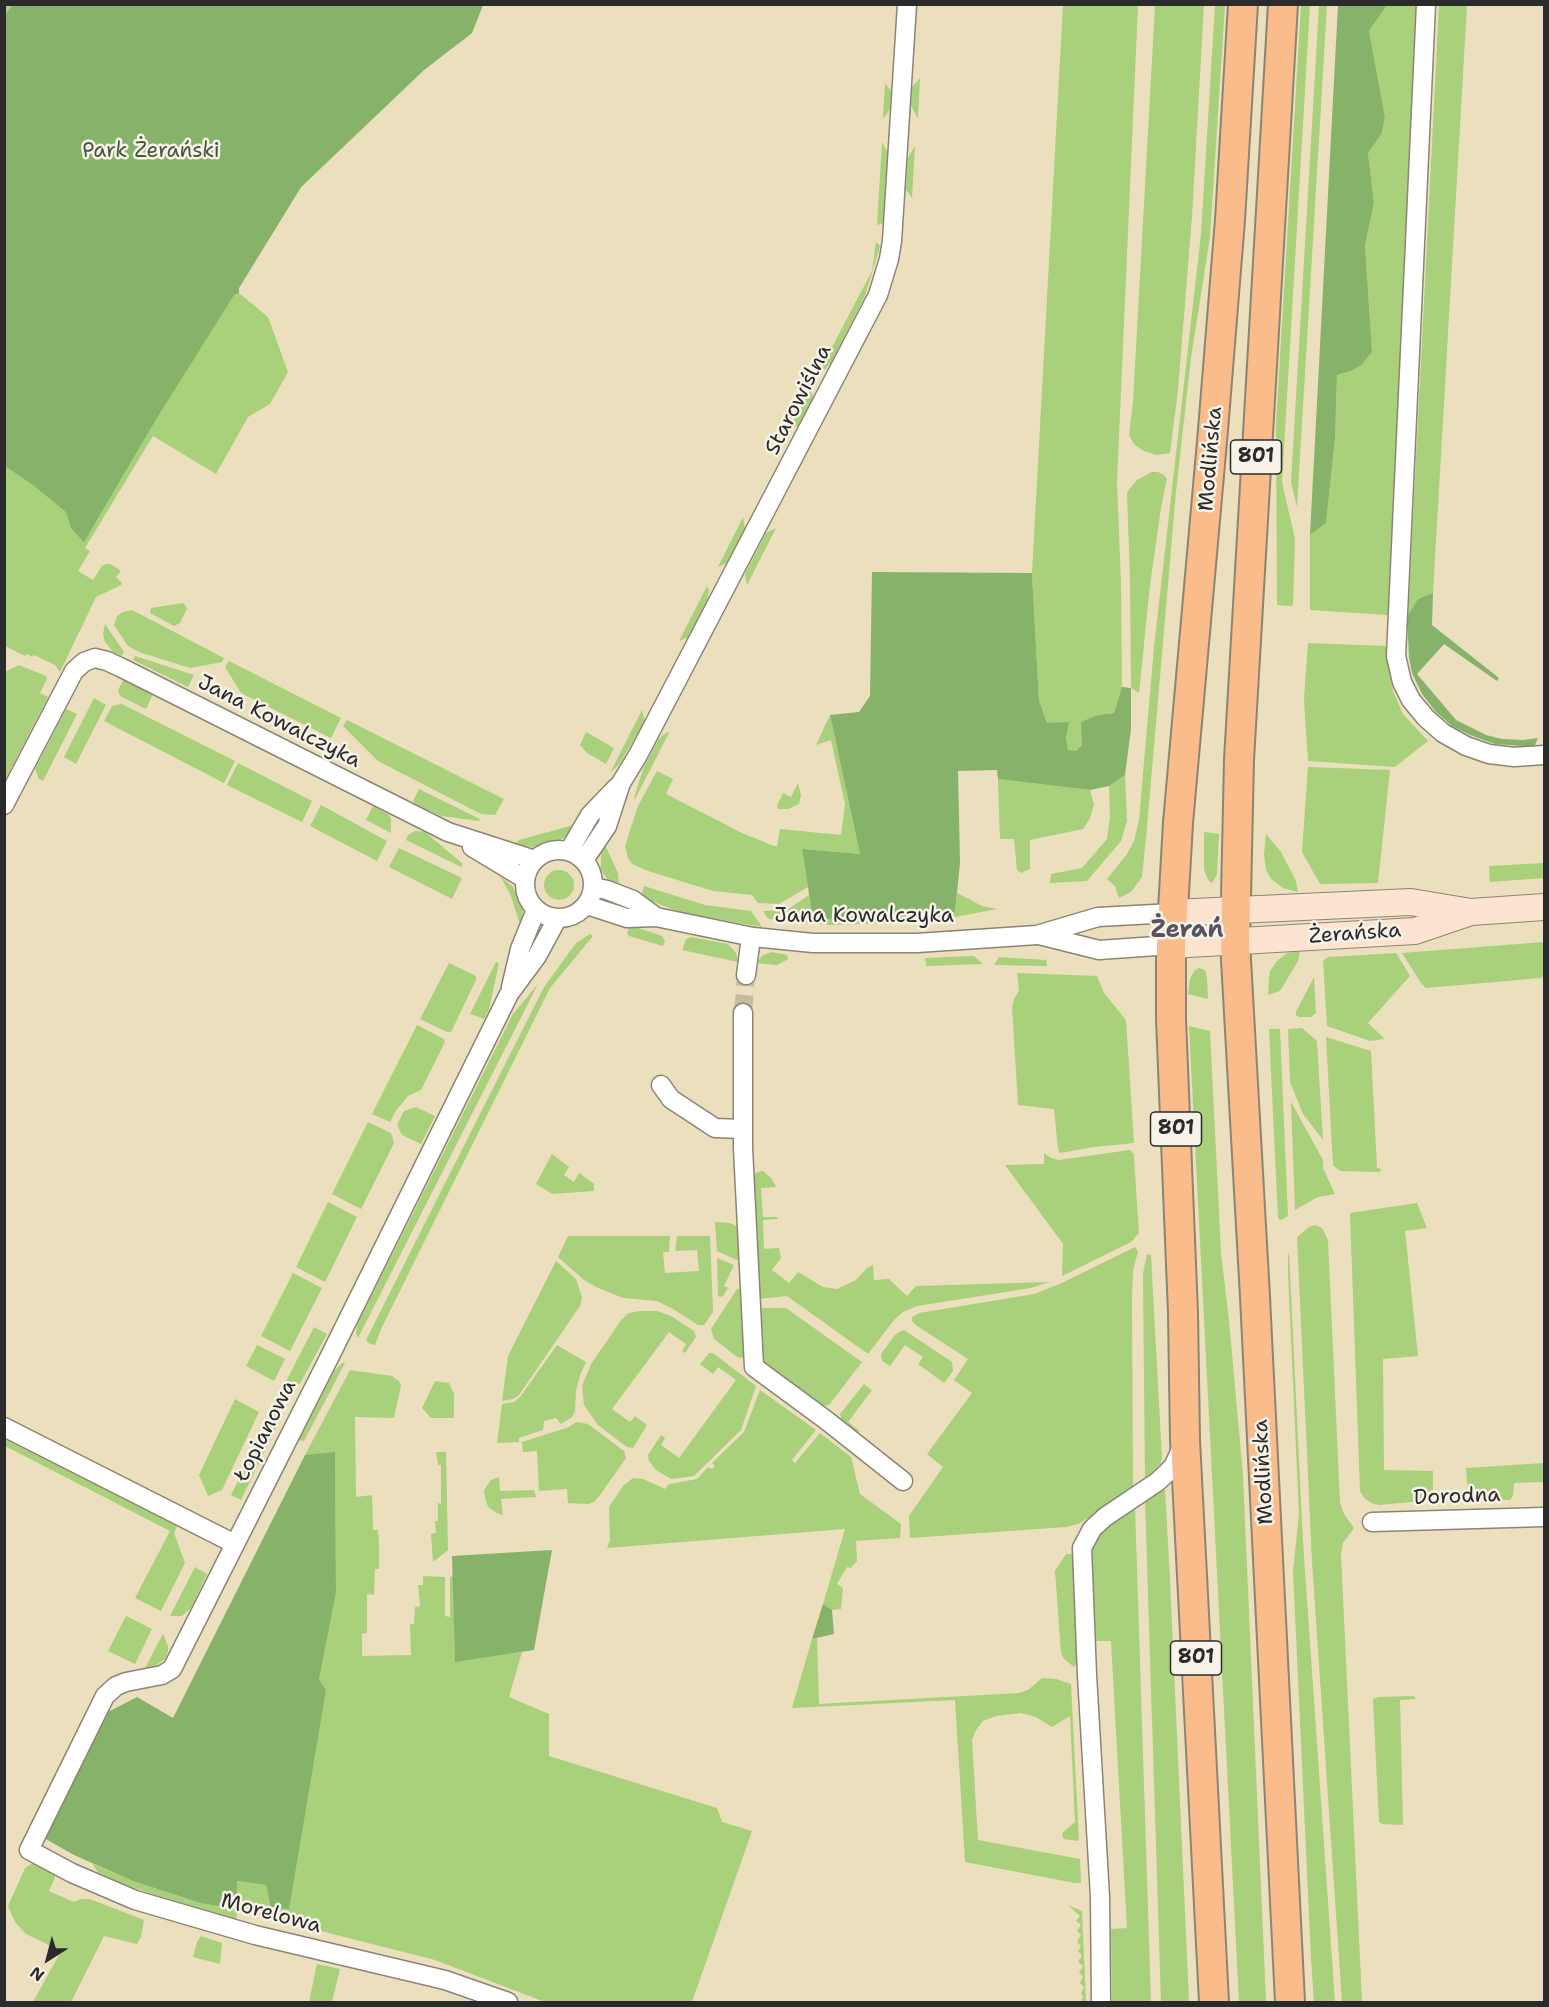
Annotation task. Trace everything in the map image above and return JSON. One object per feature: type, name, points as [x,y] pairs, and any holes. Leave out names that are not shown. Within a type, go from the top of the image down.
[{"type":"main road","name":"Modlińska","points":[[1214,2002],[1185,1440],[1183,1313],[1171,1019],[1172,945],[1178,823],[1214,430],[1243,4]]},
{"type":"main road","name":"Modlińska","points":[[1283,4],[1239,760],[1235,942],[1290,2002]]},
{"type":"street","name":"Starowiślna","points":[[576,856],[590,815],[621,783],[638,754],[880,288],[892,241],[907,4]]},
{"type":"street","points":[[1426,4],[1396,656],[1402,682],[1411,700],[1443,733],[1466,746],[1489,754],[1514,757],[1545,755]]},
{"type":"street","name":"Jana Kowalczyka","points":[[4,805],[78,666],[89,660],[101,659],[448,832],[525,879]]},
{"type":"street","name":"Jana Kowalczyka","points":[[448,832],[535,860]]},
{"type":"street","points":[[556,850],[576,856],[593,877],[594,887],[587,905],[579,913],[568,918],[557,919],[536,910],[525,891],[528,869],[545,853],[556,850]]},
{"type":"street","name":"Jana Kowalczyka","points":[[594,887],[633,900],[656,917]]},
{"type":"street","name":"Żerańska","points":[[1236,910],[1411,902],[1471,912],[1545,907]]},
{"type":"street","name":"Jana Kowalczyka","points":[[587,905],[627,918],[656,917],[751,937],[813,943],[905,943],[1037,935],[1098,917],[1173,913]]},
{"type":"street","name":"Łopianowa","points":[[509,994],[520,949],[536,910]]},
{"type":"street","points":[[1173,913],[1236,910]]},
{"type":"street","name":"Żerańska","points":[[1235,942],[1415,931],[1471,912]]},
{"type":"street","name":"Łopianowa","points":[[29,1850],[105,1696],[116,1686],[162,1675],[172,1669],[509,994],[537,956],[557,919]]},
{"type":"street","name":"Jana Kowalczyka","points":[[1037,935],[1099,950],[1172,945]]},
{"type":"street","points":[[746,975],[751,937]]},
{"type":"street","points":[[1172,945],[1235,942]]},
{"type":"street","points":[[743,1013],[745,1210],[754,1367],[903,1481]]},
{"type":"street","points":[[660,1085],[670,1099],[715,1128],[743,1129]]},
{"type":"street","points":[[4,1427],[235,1544]]},
{"type":"street","points":[[1101,2002],[1099,1886],[1082,1555],[1086,1538],[1105,1517],[1167,1473],[1174,1465],[1185,1440]]},
{"type":"street","name":"Dorodna","points":[[1372,1522],[1545,1516]]},
{"type":"street","name":"Morelowa","points":[[29,1850],[72,1873],[135,1900],[255,1935],[445,1980],[508,2002]]},
{"type":"green space","name":"Park Żerański","points":[[4,5],[483,5],[472,33],[424,70],[301,187],[239,288],[239,293],[268,317],[288,372],[270,404],[248,417],[216,474],[153,436],[85,548],[90,551],[78,571],[93,580],[102,566],[111,564],[121,571],[116,577],[122,583],[96,597],[60,672],[55,665],[34,655],[25,656],[5,646]]},
{"type":"green space","name":"Park Żerański","points":[[13,5],[483,5],[472,33],[424,70],[301,187],[239,288],[239,293],[234,295],[155,421],[84,542],[71,528],[66,512],[5,466],[4,16]]},
{"type":"green space","points":[[1063,5],[1138,5],[1117,482],[1122,687],[1114,713],[1098,715],[1076,752],[1068,751],[1066,737],[1047,723],[1039,700],[1032,573]]},
{"type":"green space","points":[[1155,5],[1204,5],[1192,216],[1178,390],[1170,453],[1156,455],[1134,444],[1129,435],[1133,401]]},
{"type":"green space","points":[[1215,5],[1225,5],[1210,237],[1191,358],[1176,492],[1142,877],[1131,892],[1119,898],[1115,886],[1107,879],[1127,854],[1134,841],[1139,820],[1154,647],[1201,234]]},
{"type":"green space","points":[[1301,5],[1310,5],[1282,482],[1295,539],[1293,605],[1290,606],[1277,605],[1276,424]]},
{"type":"green space","points":[[1319,5],[1327,5],[1297,507],[1291,482]]},
{"type":"green space","points":[[1338,5],[1387,5],[1369,31],[1385,117],[1382,133],[1368,153],[1374,203],[1365,245],[1372,352],[1361,365],[1337,375],[1335,439],[1326,523],[1310,535]]},
{"type":"green space","points":[[1387,5],[1418,5],[1388,615],[1310,610],[1310,535],[1326,522],[1335,439],[1337,375],[1351,371],[1372,352],[1365,245],[1374,203],[1368,153],[1382,133],[1385,117],[1369,31]]},
{"type":"green space","points":[[1439,5],[1467,5],[1433,593],[1418,599],[1408,617]]},
{"type":"green space","points":[[920,78],[918,119],[911,105],[912,87]]},
{"type":"green space","points":[[885,83],[891,91],[890,109],[883,119]]},
{"type":"green space","points":[[882,142],[888,153],[883,223],[877,225]]},
{"type":"green space","points":[[915,146],[912,198],[906,190],[908,158]]},
{"type":"green space","points":[[876,242],[880,246],[865,296],[831,363],[825,369],[820,370],[872,271]]},
{"type":"green space","points":[[810,389],[813,397],[800,425],[789,429]]},
{"type":"green space","points":[[1152,472],[1158,472],[1167,479],[1150,585],[1139,693],[1131,688],[1127,492],[1137,480]]},
{"type":"green space","points":[[743,517],[745,529],[729,560],[718,567]]},
{"type":"green space","points":[[776,528],[747,585],[745,574],[766,533]]},
{"type":"green space","points":[[872,572],[1032,573],[1039,700],[1047,723],[1069,722],[1066,737],[1068,750],[1076,751],[1082,745],[1081,722],[1098,715],[1114,713],[1122,687],[1131,688],[1131,729],[1125,775],[1109,786],[1090,790],[998,779],[997,770],[958,771],[960,863],[955,912],[877,921],[813,919],[802,849],[860,854],[830,715],[859,712],[870,696]]},
{"type":"green space","points":[[707,586],[709,591],[707,601],[689,637],[679,641]]},
{"type":"green space","points":[[1433,593],[1432,625],[1499,678],[1497,681],[1444,644],[1417,674],[1456,720],[1486,735],[1502,739],[1538,738],[1534,747],[1495,744],[1470,735],[1452,726],[1436,712],[1422,694],[1412,673],[1407,617],[1418,599]]},
{"type":"green space","points":[[183,603],[187,608],[180,623],[174,626],[150,613],[151,608]]},
{"type":"green space","points":[[132,610],[224,658],[222,662],[190,668],[139,652],[128,646],[114,625],[117,616]]},
{"type":"green space","points":[[105,624],[124,652],[122,656],[113,652],[105,642],[103,634]]},
{"type":"green space","points":[[1308,643],[1386,646],[1393,691],[1403,714],[1428,741],[1395,767],[1308,761],[1304,699]]},
{"type":"green space","points":[[135,656],[194,675],[188,687],[133,660]]},
{"type":"green space","points":[[229,661],[341,718],[331,738],[241,693],[225,667]]},
{"type":"green space","points":[[19,665],[46,676],[47,679],[40,693],[48,697],[5,780],[5,672]]},
{"type":"green space","points":[[124,679],[153,694],[146,709],[120,696],[118,690]]},
{"type":"green space","points":[[94,698],[106,705],[76,764],[64,757]]},
{"type":"green space","points":[[122,704],[235,761],[224,783],[104,721],[112,706]]},
{"type":"green space","points":[[66,709],[77,714],[43,781],[39,779],[35,769]]},
{"type":"green space","points":[[642,710],[645,721],[620,763],[610,773]]},
{"type":"green space","points":[[830,715],[860,854],[802,849],[808,887],[779,904],[758,903],[752,895],[713,891],[632,864],[625,846],[638,806],[657,771],[673,779],[666,794],[742,833],[774,846],[777,846],[780,829],[841,835],[845,804],[831,740],[816,745]]},
{"type":"green space","points":[[347,720],[504,799],[495,815],[481,814],[378,761],[343,726]]},
{"type":"green space","points":[[670,731],[635,799],[643,769],[658,740]]},
{"type":"green space","points":[[586,732],[614,748],[606,764],[587,753],[580,745]]},
{"type":"green space","points":[[238,763],[312,801],[302,822],[227,785]]},
{"type":"green space","points":[[1308,767],[1390,770],[1378,883],[1320,884],[1302,852]]},
{"type":"green space","points":[[1125,775],[1127,821],[1121,841],[1087,881],[1050,883],[1051,874],[1082,868],[1107,839],[1110,817],[1109,786]]},
{"type":"green space","points":[[998,779],[1090,790],[1094,805],[1090,818],[1083,829],[1030,840],[1030,869],[1021,873],[1017,870],[1014,839],[1000,839]]},
{"type":"green space","points":[[798,783],[801,795],[799,804],[788,809],[778,809],[777,806],[783,793],[791,797]]},
{"type":"green space","points":[[419,789],[480,819],[479,821],[442,816],[415,804],[413,801]]},
{"type":"green space","points":[[321,805],[387,841],[377,861],[310,826]]},
{"type":"green space","points":[[373,806],[389,815],[391,833],[366,820]]},
{"type":"green space","points":[[570,826],[574,827],[570,834],[560,840],[533,847],[515,845],[519,840]]},
{"type":"green space","points":[[415,831],[425,832],[463,864],[461,867],[406,840],[408,835]]},
{"type":"green space","points":[[1204,832],[1219,834],[1217,874],[1212,883],[1208,880],[1204,869]]},
{"type":"green space","points":[[1266,834],[1281,852],[1296,881],[1298,892],[1283,888],[1271,879],[1266,870],[1264,854]]},
{"type":"green space","points":[[605,845],[618,873],[619,887],[610,883],[601,870],[601,853]]},
{"type":"green space","points":[[399,848],[462,878],[452,899],[389,867]]},
{"type":"green space","points":[[1544,863],[1544,878],[1490,882],[1489,866]]},
{"type":"green space","points":[[559,870],[570,874],[574,885],[570,896],[559,900],[548,896],[544,885],[548,874]]},
{"type":"green space","points":[[501,877],[513,887],[523,909],[521,928],[511,896]]},
{"type":"green space","points":[[644,886],[705,905],[751,911],[762,927],[680,912],[641,897]]},
{"type":"green space","points":[[957,893],[982,906],[997,909],[929,922],[830,925],[768,919],[763,911],[787,910],[809,895],[814,919],[877,921],[955,912]]},
{"type":"green space","points":[[630,925],[662,936],[665,941],[663,946],[629,936],[627,933]]},
{"type":"green space","points":[[590,934],[593,936],[550,988],[375,1345],[370,1344],[366,1340],[544,987],[576,943]]},
{"type":"green space","points":[[691,937],[728,944],[736,953],[738,962],[682,950],[686,939]]},
{"type":"green space","points":[[1544,942],[1544,975],[1541,978],[1426,988],[1402,953]]},
{"type":"green space","points":[[1300,951],[1298,961],[1280,991],[1268,995],[1270,971],[1277,961],[1287,953]]},
{"type":"green space","points":[[772,952],[787,955],[788,959],[777,965],[756,963],[763,955]]},
{"type":"green space","points":[[1396,953],[1410,976],[1368,1023],[1385,1039],[1370,1041],[1327,1026],[1323,961],[1328,957]]},
{"type":"green space","points":[[974,956],[983,964],[926,966],[925,958]]},
{"type":"green space","points":[[999,957],[1046,960],[1047,966],[994,965]]},
{"type":"green space","points":[[496,962],[499,963],[489,1009],[484,1019],[470,1014]]},
{"type":"green space","points":[[449,963],[476,976],[476,980],[451,1032],[447,1032],[420,1019]]},
{"type":"green space","points":[[1199,968],[1205,970],[1208,999],[1188,994],[1190,979],[1194,971]]},
{"type":"green space","points":[[1017,973],[1097,976],[1104,993],[1126,1020],[1134,1143],[1060,1153],[1054,1109],[1018,1105],[1012,1006],[1019,991]]},
{"type":"green space","points":[[1314,977],[1316,1013],[1311,1017],[1299,1017],[1296,1012]]},
{"type":"green space","points":[[538,984],[358,1338],[357,1325],[513,1014]]},
{"type":"green space","points":[[417,1025],[444,1039],[445,1042],[421,1090],[408,1096],[390,1122],[372,1114]]},
{"type":"green space","points":[[1189,1026],[1210,1031],[1221,1253],[1243,1475],[1266,2002],[1239,2002]]},
{"type":"green space","points":[[1302,1028],[1317,1041],[1323,1140],[1303,1114],[1290,1082],[1288,1029]]},
{"type":"green space","points":[[1269,1029],[1280,1029],[1288,1216],[1281,1220],[1278,1219]]},
{"type":"green space","points":[[1326,1037],[1371,1051],[1377,1168],[1381,1169],[1380,1172],[1340,1171],[1333,1165]]},
{"type":"green space","points":[[1291,1102],[1323,1160],[1323,1168],[1335,1194],[1318,1197],[1295,1210]]},
{"type":"green space","points":[[416,1107],[435,1116],[421,1144],[402,1135],[397,1125],[404,1111]]},
{"type":"green space","points":[[368,1122],[391,1133],[394,1143],[361,1209],[332,1194]]},
{"type":"green space","points":[[1130,1150],[1134,1154],[1139,1233],[1131,1242],[1062,1276],[1063,1244],[1005,1165],[1044,1164],[1044,1153],[1059,1160]]},
{"type":"green space","points":[[552,1154],[569,1167],[564,1175],[574,1182],[579,1173],[594,1184],[594,1191],[552,1194],[536,1184]]},
{"type":"green space","points":[[763,1171],[772,1179],[776,1187],[761,1188],[763,1217],[777,1217],[778,1219],[763,1220],[764,1249],[779,1248],[781,1258],[772,1270],[789,1283],[798,1272],[823,1287],[837,1289],[856,1280],[873,1265],[874,1280],[889,1279],[907,1296],[916,1286],[1049,1282],[1031,1288],[917,1306],[903,1312],[894,1320],[868,1354],[787,1296],[758,1299],[752,1180],[753,1175]]},
{"type":"green space","points":[[328,1202],[357,1217],[325,1282],[296,1267]]},
{"type":"green space","points":[[1417,1203],[1427,1228],[1405,1231],[1418,1356],[1383,1359],[1384,1470],[1433,1471],[1433,1496],[1429,1500],[1379,1505],[1364,1498],[1360,1491],[1350,1213]]},
{"type":"green space","points":[[715,1222],[730,1223],[736,1226],[739,1231],[741,1262],[717,1251]]},
{"type":"green space","points":[[1315,1225],[1322,1228],[1328,1240],[1340,1503],[1344,1514],[1354,1528],[1343,1543],[1341,1554],[1362,2002],[1342,2002],[1312,1562],[1297,1237]]},
{"type":"green space","points":[[568,1236],[670,1236],[669,1252],[663,1252],[665,1273],[699,1271],[697,1250],[675,1251],[677,1236],[710,1236],[713,1312],[704,1325],[698,1325],[657,1301],[623,1298],[596,1287],[584,1280],[558,1257]]},
{"type":"green space","points":[[1135,1247],[1138,1252],[1133,1270],[1132,1300],[1133,1488],[1078,1524],[1066,1527],[910,1538],[909,1516],[943,1467],[927,1454],[972,1393],[954,1380],[968,1359],[917,1326],[912,1321],[912,1317],[919,1313],[1034,1294],[1062,1283]]},
{"type":"green space","points":[[1289,1252],[1303,1542],[1335,2002],[1314,2002],[1311,1958],[1293,1571],[1299,1514],[1288,1274]]},
{"type":"green space","points":[[1147,1254],[1151,1255],[1162,1459],[1160,1465],[1145,1480],[1143,1273]]},
{"type":"green space","points":[[717,1258],[734,1265],[724,1286],[728,1288],[720,1297],[718,1296]]},
{"type":"green space","points":[[556,1261],[576,1279],[582,1297],[580,1306],[519,1395],[502,1401],[508,1356]]},
{"type":"green space","points":[[293,1273],[322,1288],[290,1351],[261,1336]]},
{"type":"green space","points":[[737,1289],[742,1289],[745,1356],[742,1358],[737,1357],[714,1339],[711,1329]]},
{"type":"green space","points":[[758,1308],[786,1308],[862,1362],[829,1405],[820,1406],[768,1370],[760,1359]]},
{"type":"green space","points":[[657,1311],[671,1316],[694,1331],[696,1337],[685,1353],[682,1351],[686,1344],[669,1332],[612,1409],[630,1422],[635,1416],[647,1425],[633,1448],[627,1447],[598,1425],[584,1405],[582,1386],[591,1364],[622,1319],[629,1313]]},
{"type":"green space","points":[[314,1327],[327,1334],[301,1382],[291,1392],[281,1391]]},
{"type":"green space","points":[[904,1330],[952,1362],[953,1371],[944,1383],[918,1364],[923,1357],[905,1345],[890,1366],[882,1361],[881,1354],[894,1336]]},
{"type":"green space","points":[[257,1345],[285,1359],[274,1381],[246,1366]]},
{"type":"green space","points":[[557,1345],[586,1362],[580,1375],[575,1411],[572,1417],[561,1424],[556,1418],[544,1421],[543,1430],[519,1438],[519,1442],[497,1443],[502,1404],[514,1402],[520,1397]]},
{"type":"green space","points":[[709,1353],[713,1353],[756,1386],[741,1430],[694,1476],[671,1479],[656,1470],[649,1461],[648,1455],[661,1435],[665,1438],[661,1445],[679,1458],[736,1380],[718,1367],[713,1374],[700,1364]]},
{"type":"green space","points":[[345,1363],[304,1441],[299,1440],[335,1370]]},
{"type":"green space","points":[[350,1370],[392,1376],[399,1381],[401,1386],[394,1418],[355,1417],[356,1497],[372,1495],[373,1530],[378,1530],[379,1542],[379,1569],[375,1569],[374,1595],[367,1594],[367,1633],[362,1634],[362,1656],[411,1655],[410,1624],[414,1624],[415,1607],[420,1606],[418,1585],[423,1585],[423,1576],[445,1577],[445,1616],[450,1617],[450,1577],[453,1576],[455,1661],[522,1652],[509,1697],[549,1714],[549,1756],[717,1808],[722,1822],[752,1831],[692,2002],[545,2002],[435,1960],[301,1926],[264,1919],[254,1910],[239,1906],[236,1919],[155,1895],[98,1872],[93,1865],[200,1903],[236,1909],[236,1881],[266,1885],[319,1680],[336,1593],[335,1453],[305,1455]]},
{"type":"green space","points":[[435,1381],[449,1383],[454,1394],[454,1418],[431,1418],[422,1408]]},
{"type":"green space","points":[[864,1384],[872,1390],[848,1422],[861,1432],[851,1430],[843,1423],[840,1414]]},
{"type":"green space","points":[[760,1390],[816,1430],[792,1460],[795,1463],[820,1433],[851,1457],[860,1494],[901,1524],[900,1538],[856,1541],[857,1561],[851,1568],[847,1567],[837,1584],[843,1588],[841,1609],[832,1610],[823,1604],[845,1529],[607,1548],[610,1540],[609,1507],[623,1486],[633,1478],[643,1479],[665,1489],[669,1484],[697,1479],[708,1467],[712,1469],[715,1466],[712,1463],[744,1432]]},
{"type":"green space","points":[[235,1399],[259,1412],[222,1490],[208,1496],[199,1475]]},
{"type":"green space","points":[[272,1412],[277,1416],[279,1422],[241,1500],[231,1495]]},
{"type":"green space","points":[[576,1422],[588,1424],[624,1451],[626,1458],[600,1495],[594,1502],[588,1504],[568,1503],[567,1489],[539,1491],[537,1451],[523,1452],[522,1442],[569,1427]]},
{"type":"green space","points":[[4,1439],[177,1526],[174,1533],[185,1563],[161,1611],[135,1598],[170,1531],[5,1446]]},
{"type":"green space","points":[[335,1452],[336,1593],[319,1680],[326,1690],[289,1909],[271,1907],[266,1885],[237,1881],[236,1909],[200,1903],[133,1881],[74,1855],[44,1838],[108,1712],[137,1697],[173,1718],[305,1455]]},
{"type":"green space","points":[[436,1452],[446,1452],[448,1550],[433,1562],[431,1534],[436,1533],[438,1503],[441,1504],[441,1465],[438,1465]]},
{"type":"green space","points":[[1544,1463],[1544,1482],[1514,1483],[1513,1496],[1510,1500],[1485,1500],[1477,1498],[1468,1491],[1466,1468]]},
{"type":"green space","points":[[499,1477],[500,1491],[534,1490],[536,1497],[501,1499],[503,1515],[497,1513],[488,1507],[484,1490],[491,1480]]},
{"type":"green space","points":[[1165,1489],[1189,2002],[1161,2002],[1145,1500]]},
{"type":"green space","points":[[1135,1507],[1151,2002],[1112,2002],[1111,1929],[1127,1928],[1111,1641],[1094,1641],[1091,1560],[1093,1547],[1099,1534]]},
{"type":"green space","points":[[552,1550],[534,1650],[455,1662],[452,1556]]},
{"type":"green space","points":[[1066,1554],[1072,1554],[1074,1558],[1079,1662],[1074,1667],[1064,1659],[1061,1653],[1055,1571]]},
{"type":"green space","points":[[195,1567],[207,1574],[191,1608],[182,1616],[170,1616]]},
{"type":"green space","points":[[823,1604],[832,1610],[834,1634],[812,1639]]},
{"type":"green space","points":[[126,1616],[152,1629],[135,1664],[108,1651]]},
{"type":"green space","points":[[163,1634],[168,1646],[165,1659],[155,1666],[145,1668]]},
{"type":"green space","points":[[817,1638],[819,1704],[1019,1693],[1028,1690],[1042,1678],[1056,1679],[1071,1684],[1079,1841],[1064,1839],[1062,1835],[1075,1822],[1070,1716],[1052,1727],[1036,1717],[1021,1713],[996,1716],[983,1721],[972,1740],[978,1840],[1080,1859],[1081,1883],[965,1862],[955,1700],[792,1708],[812,1639]]},
{"type":"green space","points":[[1414,1696],[1416,1699],[1400,1700],[1403,1825],[1382,1824],[1379,1822],[1373,1699]]},
{"type":"green space","points":[[31,1864],[37,1864],[53,1871],[55,1878],[49,1891],[74,1902],[90,1899],[144,1920],[141,1937],[137,1944],[104,1936],[71,2002],[33,2002],[61,1951],[26,1934],[15,1922],[8,1906],[25,1868]]},
{"type":"green space","points":[[1068,1905],[1082,1911],[1086,2002],[1081,2002],[1084,1987],[1080,1983],[1083,1976],[1079,1973],[1083,1966],[1078,1962],[1082,1956],[1078,1951],[1081,1946],[1077,1942],[1081,1935],[1077,1931],[1081,1925],[1076,1921],[1080,1916]]},
{"type":"green space","points":[[201,1936],[222,1943],[220,1964],[193,1957]]},
{"type":"green space","points":[[317,1964],[340,1969],[332,2002],[309,2002]]},
{"type":"tunnel","points":[[743,1013],[746,975]]},
{"type":"district","name":"Żerań","points":[[1187,931]]}]
